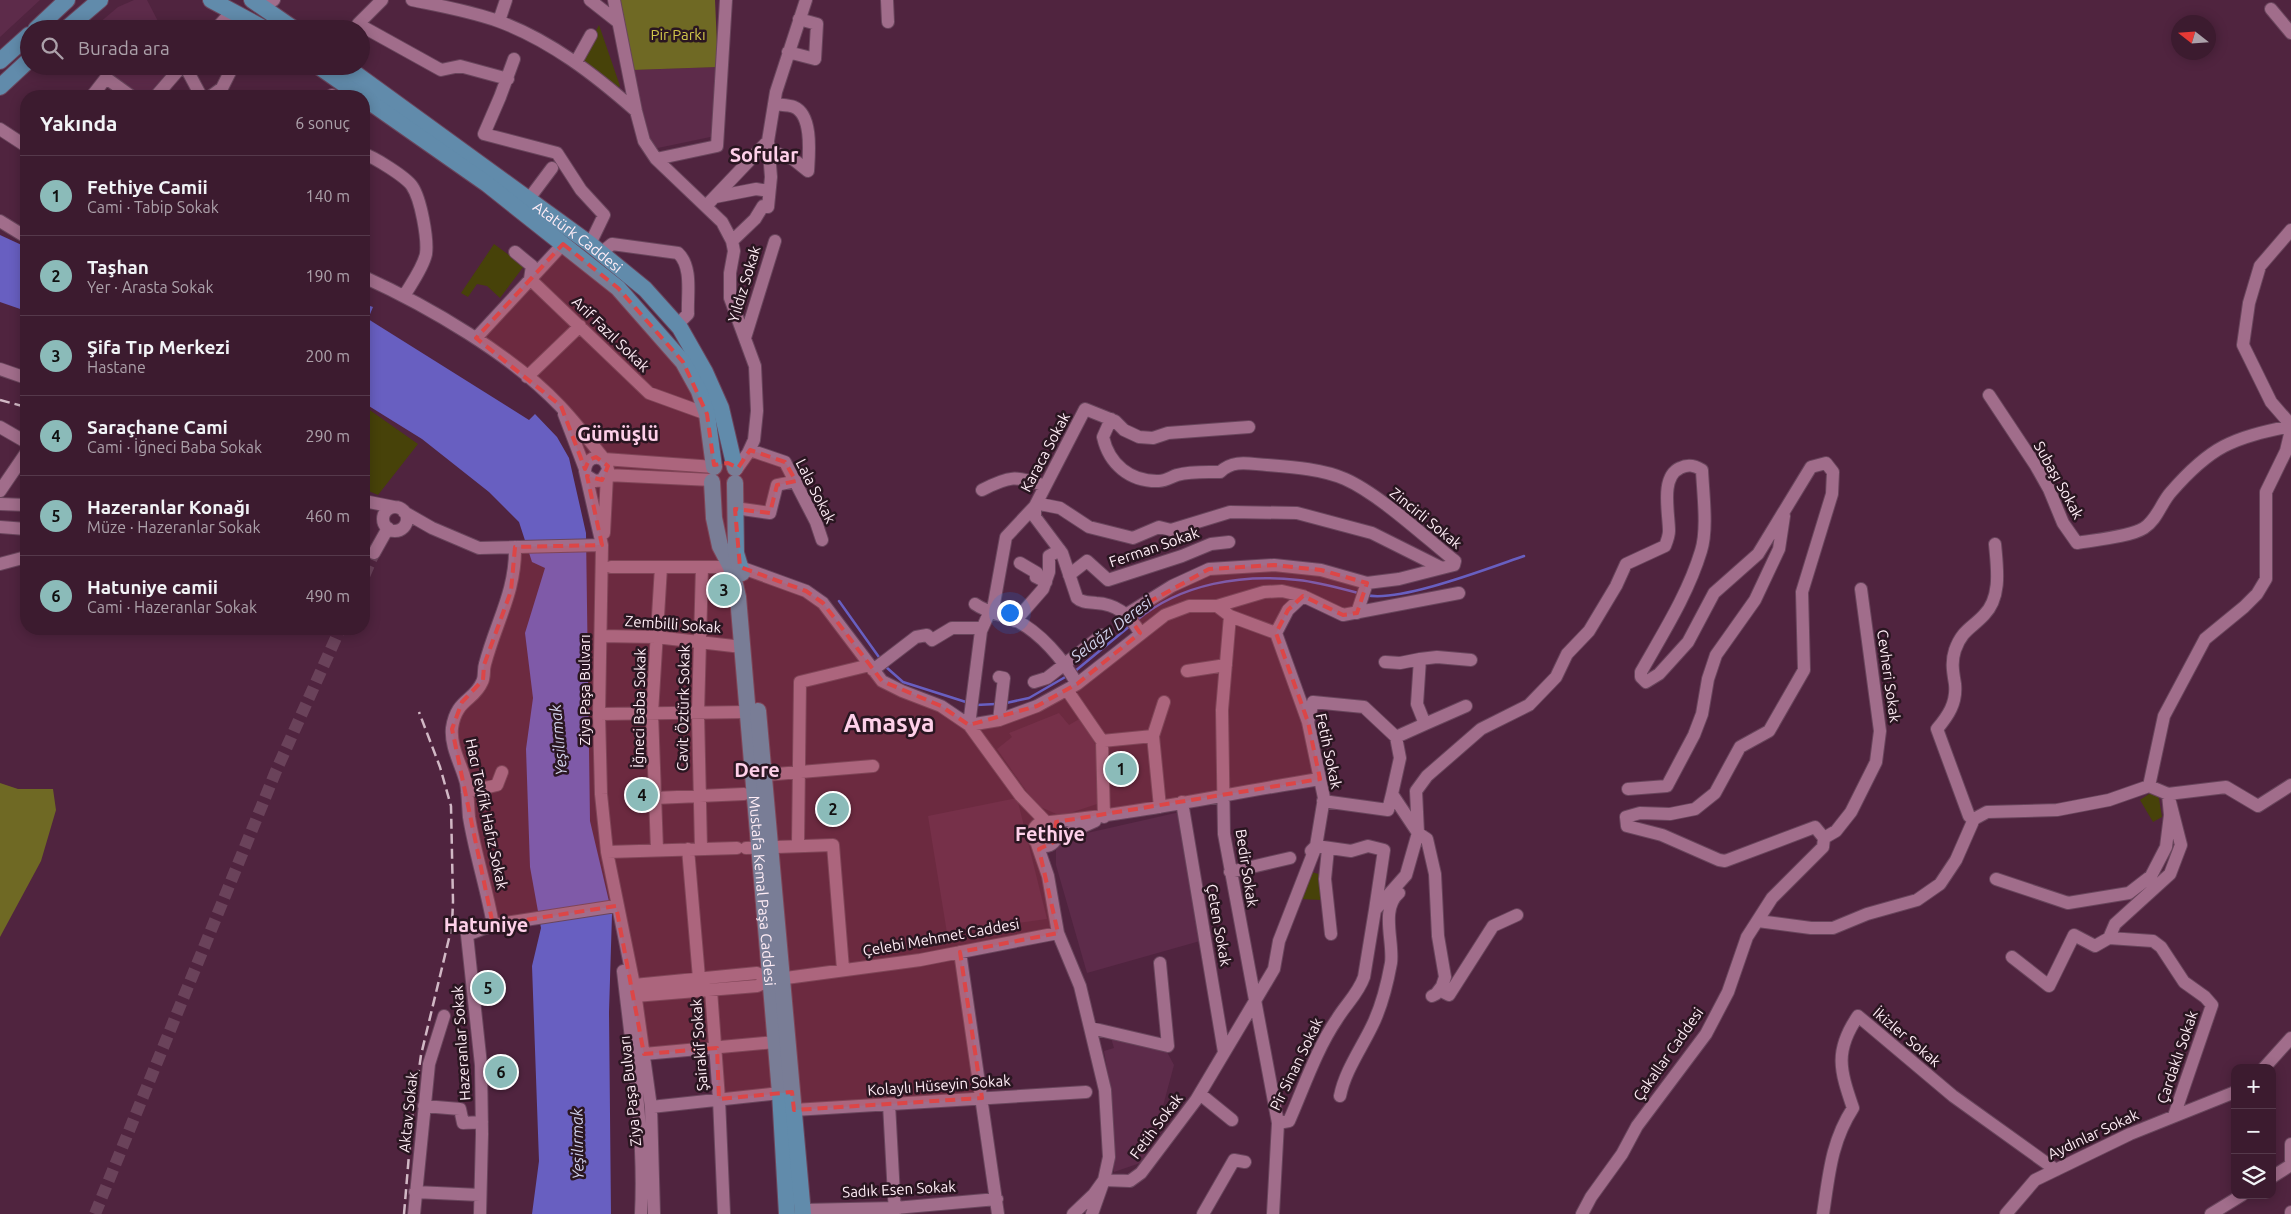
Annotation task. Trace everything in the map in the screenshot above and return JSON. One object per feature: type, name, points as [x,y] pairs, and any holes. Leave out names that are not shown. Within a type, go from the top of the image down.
[{"type":"main road","points":[[46,20],[67,0]]},
{"type":"main road","points":[[211,0],[249,20]]},
{"type":"main road","points":[[78,20],[101,2]]},
{"type":"main road","points":[[263,2],[284,20]]},
{"type":"main road","points":[[0,61],[20,43]]},
{"type":"main road","points":[[0,87],[20,68]]},
{"type":"main road","name":"Atatürk Caddesi","points":[[331,75],[352,90]]},
{"type":"main road","name":"Atatürk Caddesi","points":[[358,75],[596,248],[645,289],[677,325],[705,372],[721,408],[735,474]]},
{"type":"main road","name":"Atatürk Caddesi","points":[[370,103],[487,184],[618,288],[683,362],[699,391],[706,414],[713,476]]},
{"type":"main road","points":[[723,462],[735,474],[730,487],[722,489],[713,476],[723,462]]},
{"type":"main road","name":"Mustafa Kemal Paşa Caddesi","points":[[735,474],[741,509],[736,567],[747,712],[753,847],[776,979],[794,1110],[798,1213]]},
{"type":"main road","name":"Mustafa Kemal Paşa Caddesi","points":[[713,476],[714,518],[720,546],[736,567],[748,592],[764,775],[753,847]]},
{"type":"main road","name":"Mustafa Kemal Paşa Caddesi","points":[[776,979],[776,1042],[780,1093],[798,1213]]},
{"type":"street","points":[[362,20],[382,0]]},
{"type":"street","points":[[412,0],[463,10],[499,21],[529,35],[576,62],[636,112]]},
{"type":"street","points":[[499,21],[506,0]]},
{"type":"street","points":[[590,0],[618,22]]},
{"type":"street","points":[[614,0],[636,112],[644,141],[656,158],[711,202],[732,241],[734,251],[730,274],[730,298],[755,366],[757,411],[754,440],[735,474]]},
{"type":"street","points":[[656,158],[717,146],[726,0]]},
{"type":"street","points":[[732,241],[755,218],[763,206],[768,207],[769,146],[774,104],[788,52],[806,0]]},
{"type":"street","points":[[887,0],[888,22]]},
{"type":"street","points":[[2271,9],[2291,33]]},
{"type":"street","points":[[224,20],[232,10]]},
{"type":"street","points":[[788,52],[815,59],[817,24],[799,19]]},
{"type":"street","points":[[370,31],[441,70],[460,66],[508,79]]},
{"type":"street","points":[[576,62],[591,35]]},
{"type":"street","points":[[514,59],[508,79],[484,134],[556,152],[581,190],[604,215],[596,248],[612,244],[678,253],[685,260],[687,270],[688,314],[677,325]]},
{"type":"street","points":[[162,90],[176,75]]},
{"type":"street","points":[[189,75],[198,90]]},
{"type":"street","points":[[219,90],[228,75]]},
{"type":"street","points":[[97,90],[106,78],[123,90]]},
{"type":"street","points":[[769,146],[793,159],[808,171],[809,134],[805,118],[794,107],[774,104]]},
{"type":"street","points":[[0,129],[20,142]]},
{"type":"street","points":[[711,202],[769,146]]},
{"type":"street","points":[[370,156],[412,186],[420,210],[425,232],[426,255],[404,296]]},
{"type":"street","points":[[528,200],[552,168]]},
{"type":"street","points":[[711,202],[756,189],[769,191]]},
{"type":"street","points":[[0,221],[20,233]]},
{"type":"street","points":[[2149,786],[2164,716],[2206,639],[2257,594],[2266,579],[2266,492],[2286,451],[2291,427],[2271,402],[2243,345],[2249,303],[2260,266],[2291,230]]},
{"type":"street","name":"Yıldız Sokak","points":[[744,338],[774,241]]},
{"type":"street","points":[[476,338],[562,244]]},
{"type":"street","name":"Arif Fazıl Sokak","points":[[515,252],[532,266],[530,278],[649,393],[706,414]]},
{"type":"street","points":[[370,280],[404,296],[476,338],[528,377],[561,407],[608,466],[596,545],[519,547],[496,550],[479,548],[432,528],[400,510],[370,504]]},
{"type":"street","points":[[528,377],[580,326]]},
{"type":"street","points":[[0,369],[20,376]]},
{"type":"street","name":"Subaşı Sokak","points":[[1990,395],[2036,466],[2049,489],[2063,523],[2077,543],[2109,538],[2143,529],[2154,518],[2174,488],[2214,450],[2245,436],[2291,427]]},
{"type":"street","name":"Ziya Paşa Bulvarı","points":[[561,407],[586,472],[596,545],[601,636],[599,714],[601,794],[607,852],[616,906],[638,1105],[643,1180],[641,1214]]},
{"type":"street","name":"Karaca Sokak","points":[[969,726],[982,628],[990,611],[993,609],[1006,536],[1034,506],[1085,409],[1111,419],[1139,438],[1153,438],[1168,433],[1249,427]]},
{"type":"street","name":"Zincirli Sokak","points":[[1034,506],[1040,504],[1060,508],[1089,527],[1133,538],[1159,527],[1171,530],[1230,512],[1297,513],[1372,533],[1442,568],[1454,565],[1455,561],[1364,490],[1344,479],[1296,467],[1241,464],[1229,465],[1220,472],[1201,472],[1178,475],[1162,481],[1146,481],[1125,472],[1111,459],[1103,437],[1111,419]]},
{"type":"street","points":[[0,427],[20,439]]},
{"type":"street","name":"Lala Sokak","points":[[750,450],[785,462],[816,522],[822,540]]},
{"type":"street","points":[[592,458],[604,459],[713,476],[606,475],[598,481],[591,480],[586,472],[586,463],[592,458]]},
{"type":"street","points":[[0,491],[20,462]]},
{"type":"street","points":[[1375,910],[1406,875],[1418,833],[1416,791],[1426,776],[1481,729],[1529,705],[1556,677],[1567,654],[1589,631],[1616,586],[1626,564],[1665,546],[1669,533],[1668,482],[1676,470],[1684,466],[1694,465],[1702,470],[1704,512],[1702,550],[1672,619],[1641,672],[1641,677],[1646,682],[1659,674],[1688,642],[1714,593],[1758,554],[1811,467],[1826,462],[1833,472],[1832,494],[1802,592],[1804,670],[1769,731],[1740,748],[1715,793],[1695,808],[1670,814],[1631,814],[1626,817],[1627,826],[1662,835],[1725,861],[1816,827],[1824,838]]},
{"type":"street","points":[[982,490],[1002,480],[1022,477],[1045,486]]},
{"type":"street","points":[[741,509],[770,513],[777,484],[796,481]]},
{"type":"street","points":[[0,504],[20,505]]},
{"type":"street","points":[[1034,506],[1035,517],[1060,550],[1077,598],[1080,601],[1100,603],[1129,616],[1139,632]]},
{"type":"street","points":[[370,509],[385,524],[397,530],[404,526],[432,528]]},
{"type":"street","points":[[374,553],[385,524],[385,512],[400,510]]},
{"type":"street","points":[[400,510],[407,519],[404,526]]},
{"type":"street","points":[[1628,789],[1667,786],[1694,734],[1702,714],[1708,679],[1716,656],[1755,600],[1779,549],[1784,511]]},
{"type":"street","points":[[0,527],[20,529]]},
{"type":"street","name":"Ferman Sokak","points":[[1069,575],[1087,562],[1108,580],[1182,556],[1211,544],[1229,542]]},
{"type":"street","points":[[1974,819],[1969,816],[1937,729],[1950,714],[1955,685],[1952,672],[1954,652],[1961,636],[1972,623],[1985,615],[1996,592],[1998,574],[1995,544]]},
{"type":"street","name":"Hacı Tevfik Hafız Sokak","points":[[493,925],[470,818],[467,792],[455,751],[452,730],[457,711],[462,702],[478,689],[484,680],[484,665],[511,591],[519,547]]},
{"type":"street","points":[[1015,621],[1041,592],[1049,572],[1049,556],[1060,550]]},
{"type":"street","points":[[0,564],[20,559]]},
{"type":"street","points":[[1020,563],[1037,573],[1036,577],[1046,582]]},
{"type":"street","points":[[1129,616],[1172,586],[1209,569],[1274,565],[1322,570],[1367,583],[1399,580],[1442,568]]},
{"type":"street","points":[[611,567],[736,567],[806,591],[823,603],[877,665],[882,681],[941,706],[969,726],[1032,810],[1043,823],[1057,830],[1048,876]]},
{"type":"street","name":"İğneci Baba Sokak","points":[[657,850],[652,713],[661,567]]},
{"type":"street","name":"Cavit Öztürk Sokak","points":[[695,849],[699,796],[698,713],[702,567]]},
{"type":"street","points":[[1357,614],[1367,583]]},
{"type":"street","name":"Cevheri Sokak","points":[[1824,838],[1836,831],[1851,812],[1876,762],[1880,731],[1861,589]]},
{"type":"street","points":[[969,726],[1000,708],[1037,706],[1073,684],[1139,632],[1164,616],[1189,606],[1217,606],[1264,592],[1282,591],[1303,596],[1343,615],[1357,614],[1459,593]]},
{"type":"street","points":[[1217,606],[1230,616],[1276,633],[1288,610],[1303,596]]},
{"type":"street","points":[[975,604],[1015,621],[1037,634],[1052,649],[1064,667],[1102,741],[1104,817]]},
{"type":"street","name":"Bedir Sokak","points":[[1230,616],[1222,710],[1224,834],[1278,1123]]},
{"type":"street","points":[[798,845],[800,682],[877,665],[916,637],[927,636],[932,640],[952,628],[982,628]]},
{"type":"street","name":"Fetih Sokak","points":[[1104,1180],[1130,1181],[1141,1173],[1200,1094],[1274,969],[1279,941],[1317,850],[1323,801],[1320,779],[1308,722],[1276,633]]},
{"type":"street","points":[[1034,682],[1046,678],[1064,667],[1102,635]]},
{"type":"street","name":"Zembilli Sokak","points":[[601,636],[656,637],[742,647]]},
{"type":"street","points":[[1385,662],[1400,663],[1437,657],[1471,660]]},
{"type":"street","points":[[1420,659],[1417,704],[1425,724]]},
{"type":"street","points":[[1186,671],[1226,666]]},
{"type":"street","points":[[999,677],[1004,678],[1000,708]]},
{"type":"street","points":[[1160,807],[1153,736],[1164,702]]},
{"type":"street","points":[[1308,722],[1312,702],[1364,707],[1396,737],[1400,758],[1388,810],[1323,801]]},
{"type":"street","points":[[1396,737],[1466,706]]},
{"type":"street","points":[[599,714],[747,712]]},
{"type":"street","points":[[1102,741],[1153,736]]},
{"type":"street","points":[[764,775],[873,766]]},
{"type":"street","points":[[467,792],[497,785],[502,772]]},
{"type":"street","points":[[1092,1214],[1104,1180],[1109,1157],[1105,1090],[1080,986],[1058,933],[1048,876],[1032,835],[1043,823],[1104,817],[1222,794],[1320,779]]},
{"type":"street","points":[[1758,921],[1811,928],[1832,928],[1867,914],[1918,900],[1940,884],[1956,860],[1974,819],[1987,812],[2057,810],[2109,800],[2149,786],[2168,794],[2226,787],[2258,806],[2291,785]]},
{"type":"street","points":[[655,798],[744,794]]},
{"type":"street","points":[[1392,794],[1418,833],[1427,839],[1435,874],[1438,936],[1445,977],[1436,993],[1449,995],[1493,926],[1517,914]]},
{"type":"street","points":[[1996,878],[2068,903],[2129,894],[2151,876],[2166,847],[2170,815],[2168,794]]},
{"type":"street","points":[[2012,957],[2049,986],[2074,935],[2095,946],[2109,938],[2115,924],[2170,874],[2180,845],[2168,794]]},
{"type":"street","name":"Çeten Sokak","points":[[1182,802],[1224,1052]]},
{"type":"street","points":[[1037,844],[1043,846],[1104,817]]},
{"type":"street","name":"Çakallar Caddesi","points":[[1582,1214],[1591,1197],[1622,1154],[1637,1126],[1706,1034],[1728,992],[1747,937],[1772,898],[1823,847],[1824,838]]},
{"type":"street","points":[[607,852],[833,844],[843,970]]},
{"type":"street","points":[[1331,934],[1325,879],[1317,850],[1351,851],[1368,846],[1384,850],[1375,910]]},
{"type":"street","name":"Şairakif Sokak","points":[[695,849],[699,978],[711,990],[717,1048],[724,1214]]},
{"type":"street","points":[[1230,872],[1290,858]]},
{"type":"street","points":[[1340,1096],[1342,1085],[1373,1025],[1385,995],[1391,960],[1389,914],[1391,903],[1406,888],[1409,880],[1406,875]]},
{"type":"street","name":"Ziya Paşa Bulvarı","points":[[616,906],[635,990],[651,1107],[654,1214]]},
{"type":"street","name":"Hazeranlar Sokak","points":[[480,1214],[481,1065],[467,934],[493,925],[530,918],[616,906]]},
{"type":"street","name":"Pir Sinan Sokak","points":[[1273,1214],[1278,1123],[1289,1121],[1320,1050],[1337,1018],[1361,986],[1375,910]]},
{"type":"street","name":"Çelebi Mehmet Caddesi","points":[[776,979],[920,960],[1058,933]]},
{"type":"street","name":"Çardaklı Sokak","points":[[2109,938],[2152,940],[2162,948],[2184,982],[2205,997],[2212,1005],[2174,1116]]},
{"type":"street","points":[[960,952],[998,1214]]},
{"type":"street","points":[[1090,1028],[1168,1046],[1160,963]]},
{"type":"street","points":[[635,990],[699,978],[757,973],[776,979]]},
{"type":"street","points":[[635,990],[711,990],[757,986],[776,979]]},
{"type":"street","name":"Aktav Sokak","points":[[414,1214],[429,1064],[444,1016]]},
{"type":"street","name":"İkizler Sokak","points":[[1823,1214],[1833,1149],[1843,1124],[1853,1108],[1841,1073],[1841,1053],[1847,1033],[1858,1016],[1953,1096],[2056,1170]]},
{"type":"street","points":[[2268,1064],[2291,1038]]},
{"type":"street","points":[[644,1054],[776,1042]]},
{"type":"street","name":"Kolaylı Hüseyin Sokak","points":[[794,1110],[1086,1092]]},
{"type":"street","points":[[651,1107],[780,1093]]},
{"type":"street","points":[[1200,1094],[1232,1120]]},
{"type":"street","name":"Aydınlar Sokak","points":[[2006,1214],[2035,1180],[2130,1134],[2231,1094]]},
{"type":"street","points":[[889,1104],[895,1211]]},
{"type":"street","points":[[424,1106],[460,1109],[464,1123],[482,1122]]},
{"type":"street","points":[[2291,1144],[2291,1161]]},
{"type":"street","points":[[1203,1214],[1234,1160],[1245,1162]]},
{"type":"street","points":[[2276,1174],[2291,1165]]},
{"type":"street","points":[[1073,1214],[1094,1194],[1104,1180]]},
{"type":"street","points":[[415,1192],[480,1195]]},
{"type":"street","name":"Sadık Esen Sokak","points":[[798,1213],[895,1211],[997,1199]]},
{"type":"street","points":[[2211,1214],[2235,1199]]},
{"type":"highlighted area","points":[[563,244],[618,288],[683,362],[707,414],[714,465],[728,463],[738,468],[750,450],[785,462],[796,481],[777,485],[770,513],[735,509],[740,567],[806,591],[823,603],[882,681],[941,706],[969,725],[1037,706],[1077,684],[1140,633],[1127,614],[1209,569],[1274,565],[1321,570],[1367,583],[1357,613],[1343,615],[1303,596],[1288,610],[1276,633],[1308,722],[1320,779],[1056,822],[1054,842],[1039,849],[1058,933],[960,952],[982,1098],[794,1110],[792,1092],[719,1099],[717,1048],[644,1054],[616,906],[493,925],[452,729],[462,702],[483,680],[484,665],[511,591],[515,547],[602,545],[587,476],[602,480],[608,466],[596,457],[589,460],[585,469],[561,406],[476,338]]},
{"type":"shaded area","points":[[0,0],[40,0],[0,37]]},
{"type":"shaded area","points":[[134,0],[147,0],[157,20],[103,20],[118,7]]},
{"type":"shaded area","points":[[599,25],[620,86],[616,91],[579,62]]},
{"type":"shaded area","points":[[718,67],[715,136],[653,149],[632,70]]},
{"type":"shaded area","points":[[105,75],[166,75],[153,90],[124,90]]},
{"type":"shaded area","points":[[494,244],[524,266],[500,298],[487,286],[477,284],[468,297],[461,293]]},
{"type":"shaded area","points":[[370,410],[418,444],[378,495],[370,492]]},
{"type":"shaded area","points":[[1059,713],[1069,725],[1081,718],[1098,749],[1097,804],[1061,816],[1036,805],[997,749],[1012,737],[1009,733]]},
{"type":"shaded area","points":[[2152,792],[2158,793],[2162,817],[2153,822],[2140,800]]},
{"type":"shaded area","points":[[1017,798],[1047,919],[947,933],[928,816]]},
{"type":"shaded area","points":[[1180,812],[1200,941],[1087,973],[1056,865],[1056,850],[1065,838]]},
{"type":"shaded area","points":[[1311,872],[1319,874],[1321,900],[1301,899]]},
{"type":"shaded area","points":[[1111,1038],[1167,1052],[1174,1065],[1153,1143],[1140,1163],[1114,1172],[1110,1086],[1104,1051],[1114,1048]]},
{"type":"green space","name":"Pir Parkı","points":[[619,0],[715,0],[718,67],[632,70]]},
{"type":"green space","points":[[0,783],[18,789],[53,789],[56,810],[41,861],[0,937]]},
{"type":"water","points":[[0,235],[20,244],[20,309],[0,302]]},
{"type":"water","name":"Yeşilırmak","points":[[370,320],[529,420],[535,414],[557,437],[569,458],[586,533],[590,821],[612,914],[609,1012],[611,1214],[532,1214],[539,1161],[532,966],[541,928],[530,867],[526,749],[533,698],[525,633],[545,568],[532,562],[519,522],[489,492],[422,439],[370,407]]},
{"type":"waterway","name":"Selağzı Deresi","points":[[1366,595],[1400,594],[1421,589],[1467,576],[1524,556]]},
{"type":"waterway","name":"Selağzı Deresi","points":[[1137,620],[1173,597],[1213,584],[1234,580],[1277,578],[1298,580],[1358,593]]},
{"type":"waterway","name":"Selağzı Deresi","points":[[839,601],[881,660]]},
{"type":"waterway","name":"Selağzı Deresi","points":[[1074,672],[1131,625]]},
{"type":"waterway","name":"Selağzı Deresi","points":[[886,667],[903,682],[969,703]]},
{"type":"waterway","name":"Selağzı Deresi","points":[[1006,703],[1029,698],[1067,676]]},
{"type":"waterway","name":"Selağzı Deresi","points":[[976,705],[996,704]]},
{"type":"tunnel","points":[[370,562],[374,553]]},
{"type":"tunnel","points":[[95,1214],[276,771],[337,635]]},
{"type":"railway","points":[[0,400],[20,405]]},
{"type":"railway","points":[[404,1214],[412,1119],[421,1055],[452,926],[453,901],[451,806],[440,767],[419,712]]},
{"type":"place","name":"Şifa Tıp Merkezi","points":[[724,590]]},
{"type":"place","name":"Fethiye Camii","points":[[1121,769]]},
{"type":"place","name":"Saraçhane Cami","points":[[642,795]]},
{"type":"place","name":"Taşhan","points":[[833,809]]},
{"type":"place","name":"Hazeranlar Konağı","points":[[488,988]]},
{"type":"place","name":"Hatuniye camii","points":[[501,1072]]},
{"type":"district","name":"Sofular","points":[[764,154]]},
{"type":"district","name":"Gümüşlü","points":[[618,433]]},
{"type":"district","name":"Amasya","points":[[889,723]]},
{"type":"district","name":"Dere","points":[[757,769]]},
{"type":"district","name":"Fethiye","points":[[1050,833]]},
{"type":"district","name":"Hatuniye","points":[[486,924]]}]
